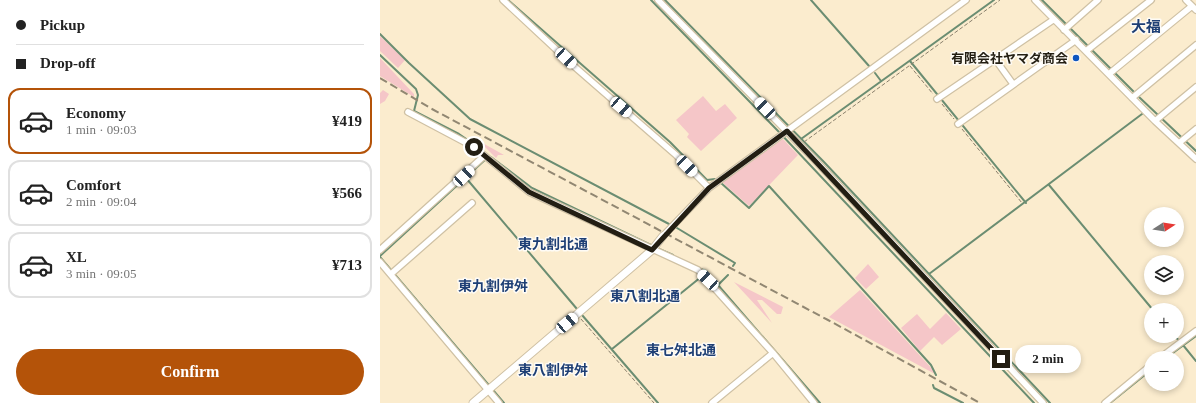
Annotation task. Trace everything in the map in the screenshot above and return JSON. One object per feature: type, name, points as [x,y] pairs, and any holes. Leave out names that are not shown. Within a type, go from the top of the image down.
[{"type":"street","points":[[503,0],[576,68],[676,155],[709,188]]},
{"type":"street","points":[[658,0],[786,131],[1043,403]]},
{"type":"street","points":[[472,403],[654,247],[709,188],[966,0]]},
{"type":"street","points":[[1067,27],[1098,0]]},
{"type":"street","points":[[1089,49],[1150,0]]},
{"type":"street","points":[[1112,72],[1194,7],[1186,0]]},
{"type":"street","points":[[1039,1],[1053,20],[1067,27],[1076,40],[1089,49],[1135,96],[1182,140],[1196,159]]},
{"type":"street","points":[[939,98],[1053,20]]},
{"type":"street","points":[[959,123],[1076,40]]},
{"type":"street","points":[[1135,96],[1196,45]]},
{"type":"street","points":[[995,59],[1013,84]]},
{"type":"street","points":[[1158,118],[1196,87]]},
{"type":"street","points":[[408,112],[474,147],[529,192],[654,247],[698,270],[773,353],[814,403]]},
{"type":"street","points":[[1182,140],[1196,129]]},
{"type":"street","points":[[380,250],[486,158]]},
{"type":"street","points":[[392,273],[472,203]]},
{"type":"street","points":[[380,262],[392,273],[490,388],[499,403]]},
{"type":"street","points":[[1169,351],[1196,331]]},
{"type":"street","points":[[712,403],[773,353]]},
{"type":"street","points":[[1104,403],[1144,371]]},
{"type":"path","points":[[806,140],[1000,0]]},
{"type":"path","points":[[910,65],[939,98],[1022,203]]},
{"type":"path","points":[[577,314],[654,403]]},
{"type":"shaded area","points":[[380,36],[405,60],[398,68],[380,51]]},
{"type":"shaded area","points":[[380,58],[414,94],[414,97],[380,76]]},
{"type":"shaded area","points":[[383,90],[389,94],[385,101],[380,104],[380,93]]},
{"type":"shaded area","points":[[703,96],[716,111],[725,104],[737,118],[701,151],[687,137],[689,134],[676,120]]},
{"type":"shaded area","points":[[783,139],[798,155],[749,206],[722,182]]},
{"type":"shaded area","points":[[479,141],[504,155],[498,155],[496,158]]},
{"type":"shaded area","points":[[868,264],[879,277],[866,289],[855,278]]},
{"type":"shaded area","points":[[734,282],[783,307],[781,314],[777,314],[762,300],[757,300],[772,323]]},
{"type":"shaded area","points":[[860,290],[934,371],[935,374],[829,317]]},
{"type":"shaded area","points":[[946,313],[961,329],[942,345],[934,337],[920,351],[901,328],[917,314],[930,329]]},
{"type":"waterway","points":[[508,0],[670,142],[707,180],[715,179]]},
{"type":"waterway","points":[[651,0],[779,132],[1034,403]]},
{"type":"waterway","points":[[665,0],[824,162],[1050,403]]},
{"type":"waterway","points":[[811,0],[869,66]]},
{"type":"waterway","points":[[801,139],[994,0]]},
{"type":"waterway","points":[[1042,0],[1139,97],[1196,151]]},
{"type":"waterway","points":[[380,34],[470,119],[669,224]]},
{"type":"waterway","points":[[380,55],[416,89],[418,95],[414,111],[459,134],[481,149]]},
{"type":"waterway","points":[[910,61],[1026,203]]},
{"type":"waterway","points":[[875,73],[881,81]]},
{"type":"waterway","points":[[929,274],[1142,114]]},
{"type":"waterway","points":[[491,157],[532,188],[653,246]]},
{"type":"waterway","points":[[380,256],[487,158]]},
{"type":"waterway","points":[[466,178],[577,309]]},
{"type":"waterway","points":[[721,183],[749,208],[769,186],[931,365],[936,375]]},
{"type":"waterway","points":[[1049,185],[1147,303]]},
{"type":"waterway","points":[[677,228],[735,263],[733,266]]},
{"type":"waterway","points":[[657,248],[673,255]]},
{"type":"waterway","points":[[380,257],[504,403]]},
{"type":"waterway","points":[[698,268],[706,271],[820,403]]},
{"type":"waterway","points":[[718,285],[728,275]]},
{"type":"waterway","points":[[612,349],[701,277]]},
{"type":"waterway","points":[[582,315],[658,403]]},
{"type":"waterway","points":[[1176,351],[1196,336]]},
{"type":"waterway","points":[[1183,345],[1196,361]]},
{"type":"waterway","points":[[1110,403],[1144,376]]},
{"type":"waterway","points":[[933,385],[934,388],[963,403]]},
{"type":"railway","points":[[380,78],[432,109],[828,320],[980,403]]},
{"type":"place","name":"有限会社ヤマダ商会","points":[[1076,58]]},
{"type":"district","name":"大福","points":[[1146,27]]},
{"type":"district","name":"東九割北通","points":[[553,244]]},
{"type":"district","name":"東九割伊舛","points":[[493,286]]},
{"type":"district","name":"東八割北通","points":[[645,296]]},
{"type":"district","name":"東七舛北通","points":[[681,350]]},
{"type":"district","name":"東八割伊舛","points":[[553,370]]},
{"type":"route","points":[[474,147],[529,192],[652,250],[662,236],[709,188],[787,131],[1001,359]]}]
